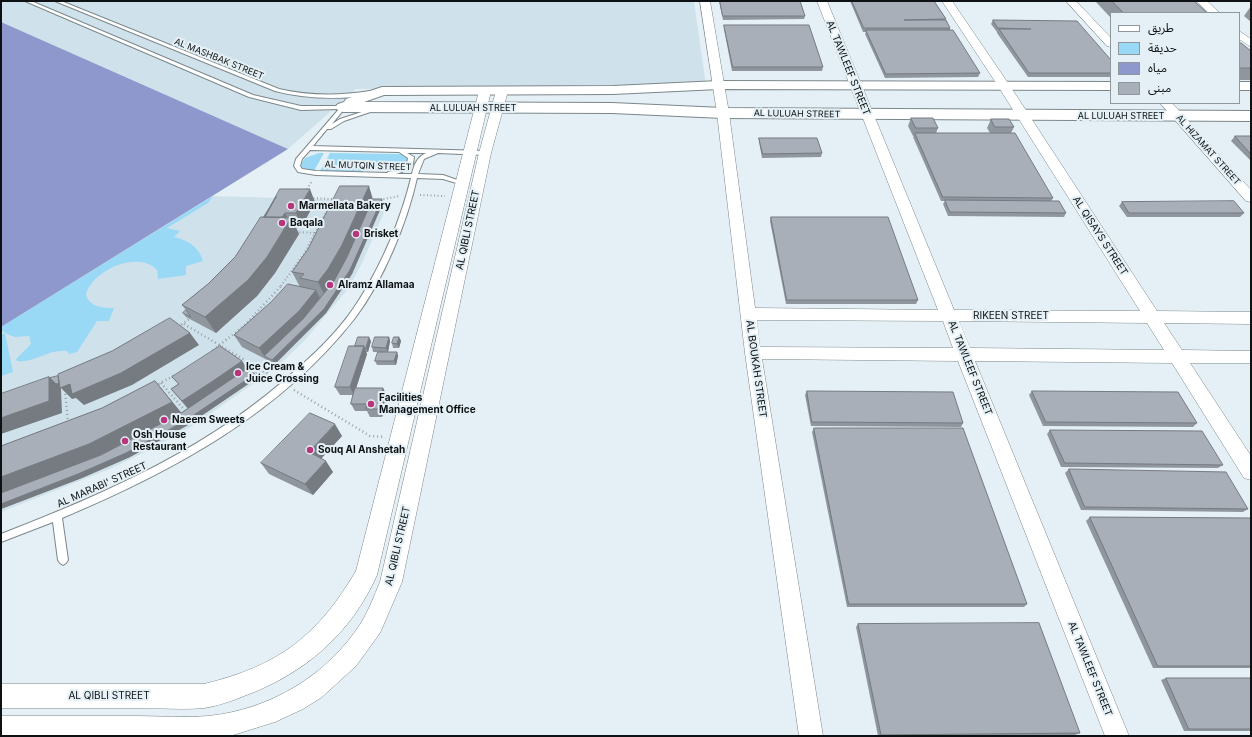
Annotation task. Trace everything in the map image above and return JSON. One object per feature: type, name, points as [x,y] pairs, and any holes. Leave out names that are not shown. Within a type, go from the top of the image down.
[{"type":"street","name":"AL BOUKAH STREET","points":[[705,1],[723,113],[753,353],[811,736]]},
{"type":"street","name":"AL TAWLEEF STREET","points":[[822,1],[854,84],[1117,736]]},
{"type":"street","name":"AL QISAYS STREET","points":[[947,1],[1004,86],[1251,472]]},
{"type":"street","points":[[1071,1],[1110,43]]},
{"type":"street","points":[[1201,1],[1214,12]]},
{"type":"street","points":[[1240,35],[1251,44]]},
{"type":"street","name":"AL LULUAH STREET","points":[[343,107],[390,108],[613,90],[719,85],[854,84],[1110,86]]},
{"type":"street","points":[[1240,86],[1251,86]]},
{"type":"street","points":[[612,108],[613,90]]},
{"type":"street","name":"AL LULUAH STREET","points":[[343,107],[360,98],[382,92],[612,108],[723,113],[1022,116],[1251,116]]},
{"type":"street","name":"AL QIBLI STREET","points":[[1,728],[207,728],[237,724],[266,715],[295,701],[321,683],[344,661],[364,638],[378,613],[391,582],[478,153],[491,100]]},
{"type":"street","name":"AL HIZAMAT STREET","points":[[1167,104],[1251,198]]},
{"type":"street","name":"AL QIBLI STREET","points":[[1,696],[204,696],[233,690],[262,679],[290,663],[315,644],[336,622],[354,599],[366,575],[463,183],[478,153]]},
{"type":"street","name":"RIKEEN STREET","points":[[748,314],[1251,318]]},
{"type":"street","points":[[753,353],[1251,357]]},
{"type":"lane","points":[[27,1],[251,96],[301,108],[343,107]]},
{"type":"lane","name":"AL MASHBAK STREET","points":[[58,1],[266,86],[299,95],[329,97],[382,92]]},
{"type":"lane","points":[[284,105],[299,95]]},
{"type":"lane","name":"AL MUTQIN STREET","points":[[343,107],[308,148],[298,163],[298,169],[300,171],[316,173],[443,177],[463,183]]},
{"type":"lane","points":[[319,136],[342,120],[370,110],[390,108]]},
{"type":"lane","name":"AL MUTQIN STREET","points":[[308,148],[402,152],[478,153]]},
{"type":"lane","points":[[370,175],[395,172],[408,166],[412,162],[411,157],[402,152]]},
{"type":"lane","name":"AL MARABI' STREET","points":[[1,538],[57,517],[138,482],[198,448],[286,385],[306,367],[343,326],[372,284],[386,260],[419,161],[422,158],[437,152]]},
{"type":"lane","points":[[57,517],[63,560]]},
{"type":"path","points":[[377,206],[379,200],[402,195]]},
{"type":"path","points":[[415,195],[447,196]]},
{"type":"path","points":[[302,198],[341,199]]},
{"type":"path","points":[[208,355],[251,320],[277,290],[316,233],[333,199]]},
{"type":"path","points":[[294,232],[316,233]]},
{"type":"path","points":[[277,290],[285,292]]},
{"type":"path","points":[[177,328],[196,314]]},
{"type":"path","points":[[184,324],[262,369],[279,381]]},
{"type":"path","points":[[250,378],[276,357]]},
{"type":"path","points":[[154,387],[178,374]]},
{"type":"path","points":[[160,383],[191,418]]},
{"type":"path","points":[[65,384],[69,425],[71,425]]},
{"type":"path","points":[[291,388],[370,436],[401,438]]},
{"type":"shaded area","points":[[1,1],[694,1],[706,86],[356,89],[288,149],[1,22]]},
{"type":"shaded area","points":[[213,196],[389,201],[362,263],[348,289],[304,341],[277,367],[194,425],[157,446],[110,469],[1,512],[1,327]]},
{"type":"green space","points":[[319,153],[324,153],[314,171],[302,168],[301,164],[305,158]]},
{"type":"green space","points":[[330,153],[400,154],[408,158],[408,162],[402,167],[392,169],[371,169],[363,172],[320,171]]},
{"type":"green space","points":[[213,196],[208,203],[167,228],[180,231],[174,237],[188,242],[196,248],[203,261],[186,266],[186,275],[158,279],[157,270],[149,264],[139,262],[117,266],[106,271],[90,286],[86,295],[90,302],[97,306],[114,308],[109,321],[97,321],[77,352],[69,354],[67,351],[60,351],[30,360],[17,361],[16,359],[31,344],[29,336],[15,337],[3,331],[1,332],[1,327]]},
{"type":"green space","points":[[5,333],[13,372],[1,376],[1,335]]},
{"type":"water","points":[[1,22],[288,149],[1,327]]},
{"type":"building","points":[[720,1],[800,1],[805,16],[723,16]]},
{"type":"building","points":[[852,1],[934,1],[946,19],[904,20],[946,20],[950,28],[864,28]]},
{"type":"building","points":[[1112,1],[1194,1],[1206,12],[1123,12]]},
{"type":"building","points":[[993,20],[1077,21],[1110,59],[1110,73],[1029,73],[999,29],[1031,29],[998,28]]},
{"type":"building","points":[[724,25],[809,25],[823,67],[733,67]]},
{"type":"building","points":[[866,30],[953,30],[980,73],[886,74]]},
{"type":"building","points":[[1240,43],[1251,51],[1251,68],[1240,68]]},
{"type":"building","points":[[911,118],[933,118],[938,128],[916,128]]},
{"type":"building","points":[[991,119],[1009,119],[1014,127],[995,127]]},
{"type":"building","points":[[915,133],[1015,133],[1053,198],[943,197]]},
{"type":"building","points":[[1235,136],[1251,136],[1251,154]]},
{"type":"building","points":[[759,138],[817,138],[822,153],[763,154]]},
{"type":"building","points":[[340,186],[369,186],[342,245],[328,269],[318,282],[300,278],[304,274],[292,272],[308,249]]},
{"type":"building","points":[[280,189],[310,189],[296,213],[285,213],[282,217],[265,217]]},
{"type":"building","points":[[373,199],[382,199],[350,270],[324,309],[272,360],[264,356],[303,319],[334,281],[347,257]]},
{"type":"building","points":[[945,200],[1059,201],[1066,213],[950,212]]},
{"type":"building","points":[[1234,201],[1244,213],[1129,213],[1122,202]]},
{"type":"building","points":[[261,217],[291,218],[267,257],[248,280],[205,317],[182,305],[208,284],[235,257]]},
{"type":"building","points":[[771,217],[888,217],[918,300],[787,300]]},
{"type":"building","points":[[288,284],[316,290],[299,311],[259,348],[234,335],[271,302]]},
{"type":"building","points":[[186,310],[191,317],[183,313]]},
{"type":"building","points":[[170,318],[190,333],[121,373],[72,394],[70,384],[60,388],[58,374],[112,351]]},
{"type":"building","points":[[358,337],[369,337],[366,348],[364,348],[364,346],[355,346]]},
{"type":"building","points":[[375,337],[389,337],[386,348],[372,347]]},
{"type":"building","points":[[394,337],[399,337],[397,344],[392,343]]},
{"type":"building","points":[[220,346],[242,361],[182,401],[171,389],[179,384],[172,377]]},
{"type":"building","points":[[349,346],[364,346],[350,387],[335,387]]},
{"type":"building","points":[[378,352],[397,352],[394,361],[375,361]]},
{"type":"building","points":[[247,369],[255,374],[185,421],[126,453],[78,474],[1,504],[1,493],[101,455],[181,413]]},
{"type":"building","points":[[58,376],[59,383],[56,384],[50,378]]},
{"type":"building","points":[[49,377],[49,401],[1,418],[1,394]]},
{"type":"building","points":[[155,381],[172,402],[89,444],[1,477],[1,446],[102,408]]},
{"type":"building","points":[[355,388],[383,388],[378,409],[366,409],[367,404],[351,404]]},
{"type":"building","points":[[807,391],[953,392],[963,423],[812,422]]},
{"type":"building","points":[[1032,391],[1178,392],[1197,423],[1046,422]]},
{"type":"building","points":[[310,413],[335,424],[309,452],[326,461],[305,484],[261,463]]},
{"type":"building","points":[[814,428],[963,428],[1027,604],[849,604]]},
{"type":"building","points":[[1050,430],[1202,431],[1223,465],[1065,463]]},
{"type":"building","points":[[1069,469],[1226,472],[1248,509],[1085,507]]},
{"type":"building","points":[[1090,517],[1251,518],[1251,666],[1158,666]]},
{"type":"building","points":[[1039,623],[1080,733],[881,735],[858,624]]},
{"type":"building","points":[[1166,678],[1251,678],[1251,729],[1189,729]]},
{"type":"place","name":"Marmellata Bakery","points":[[291,206]]},
{"type":"place","name":"Baqala","points":[[282,223]]},
{"type":"place","name":"Brisket","points":[[356,234]]},
{"type":"place","name":"Alramz Allamaa","points":[[330,285]]},
{"type":"place","name":"Ice Cream & Juice Crossing","points":[[238,373]]},
{"type":"place","name":"Facilities Management Office","points":[[371,404]]},
{"type":"place","name":"Naeem Sweets","points":[[164,420]]},
{"type":"place","name":"Osh House Restaurant","points":[[125,441]]},
{"type":"place","name":"Souq Al Anshetah","points":[[310,450]]}]
